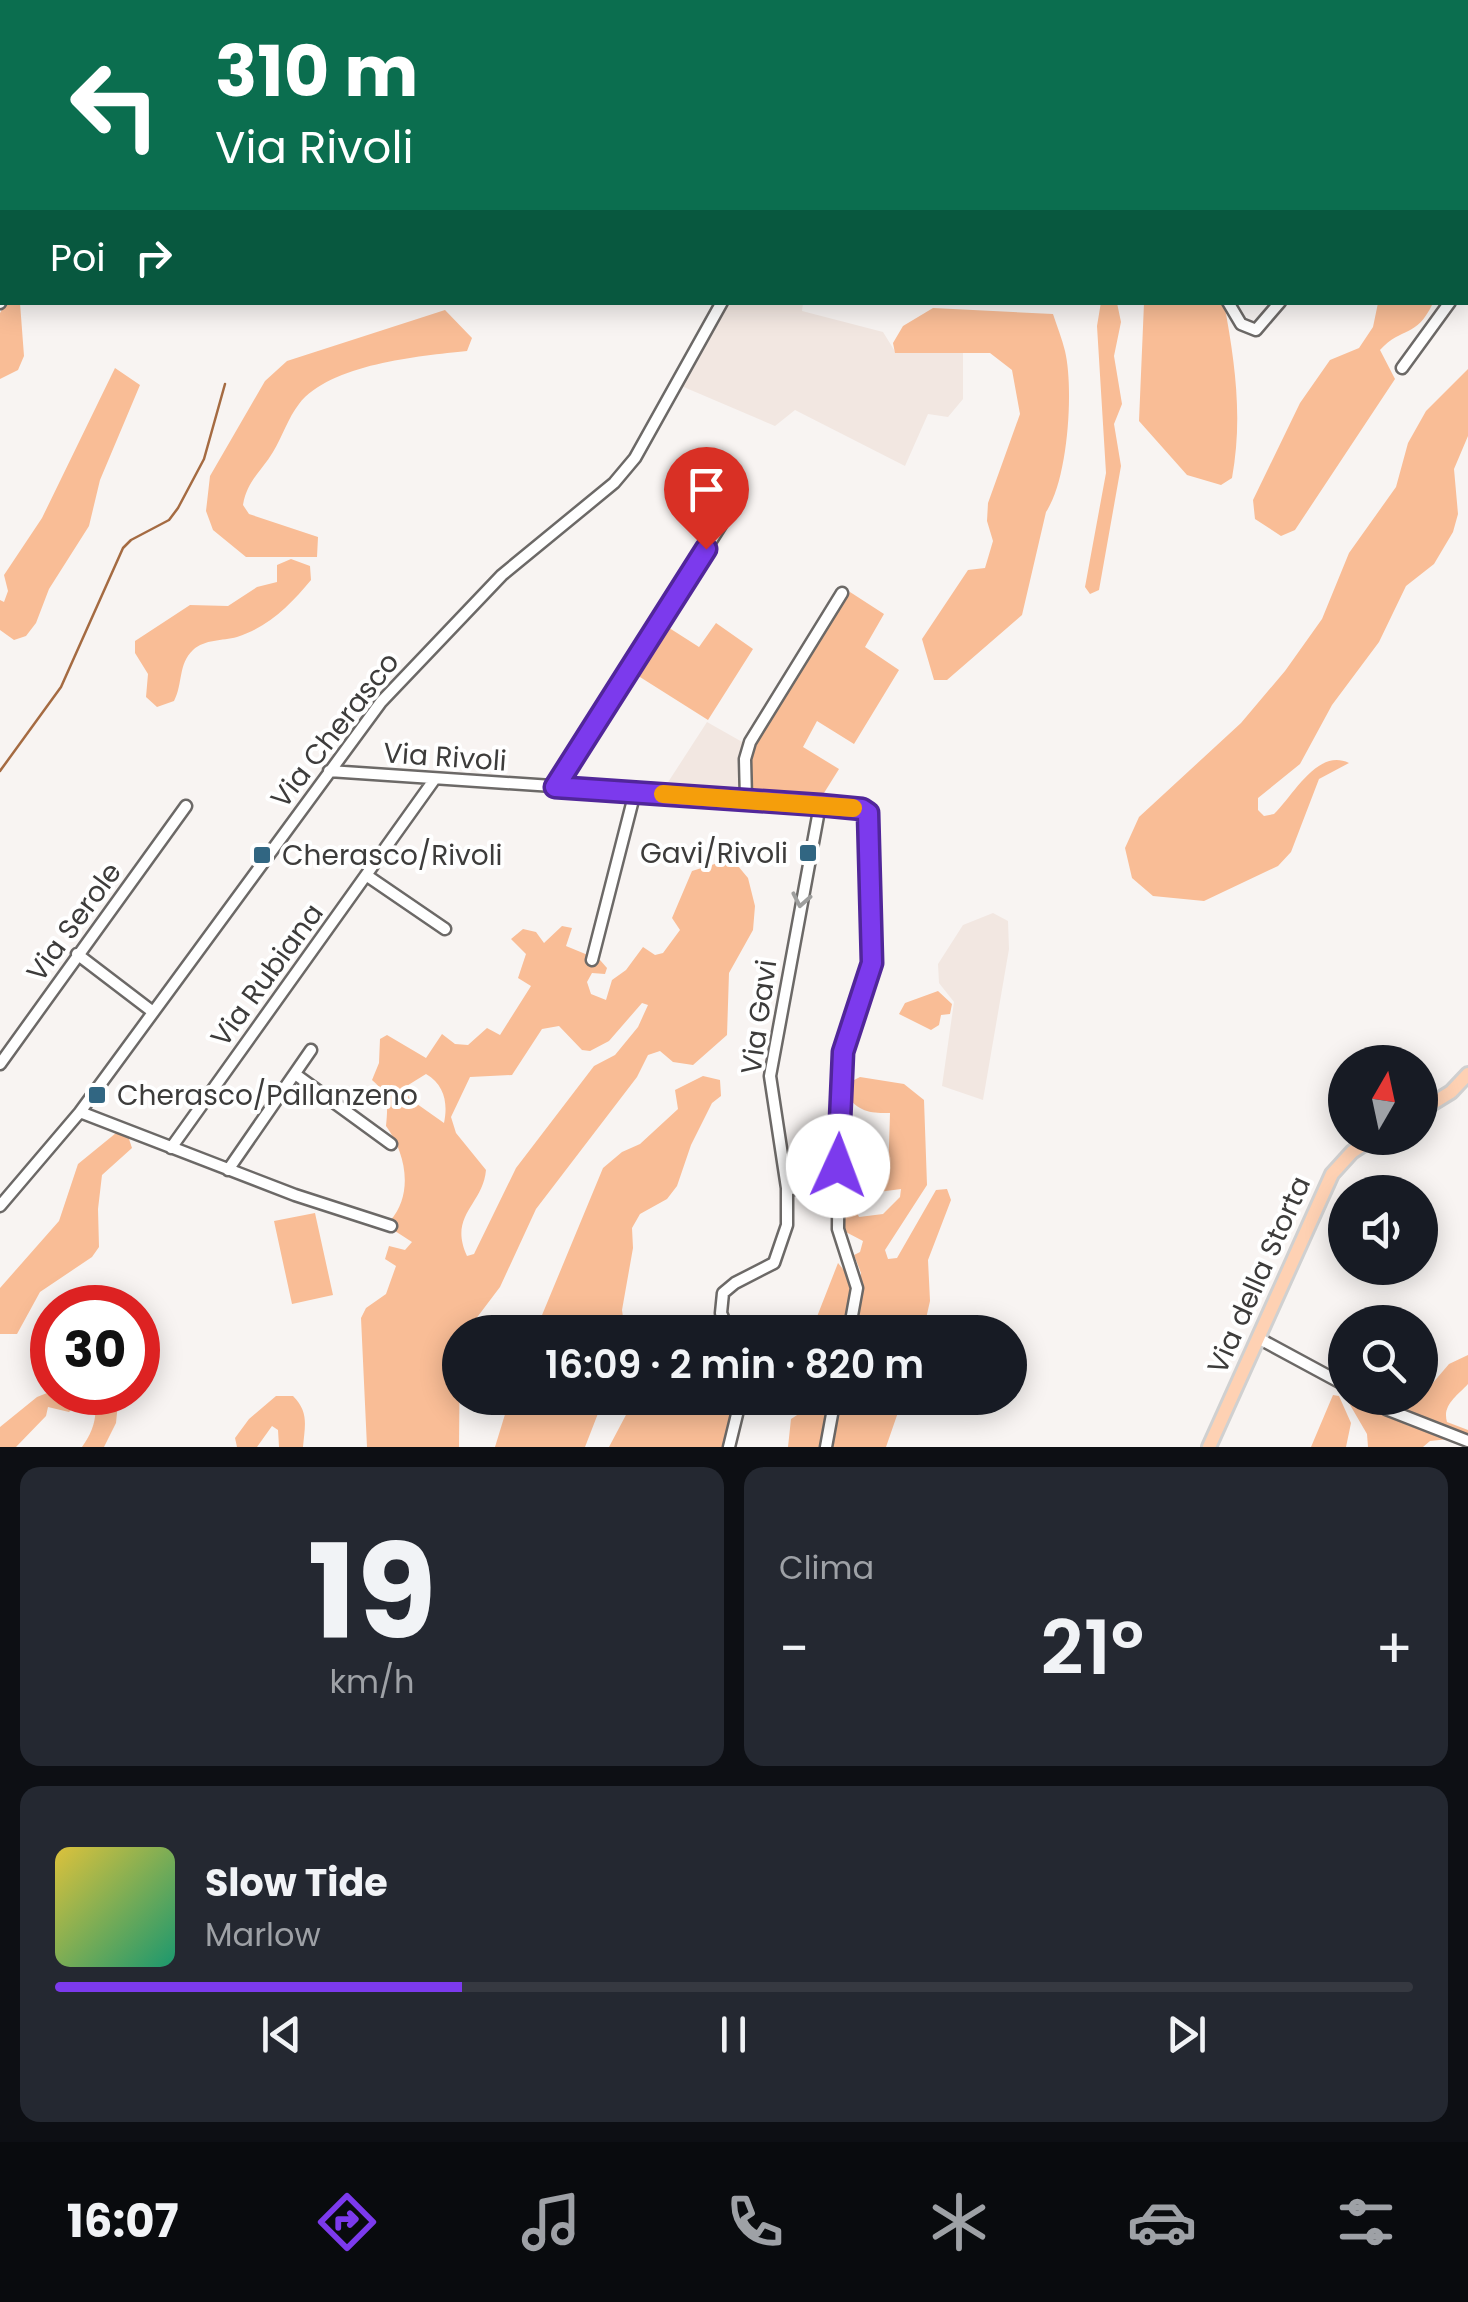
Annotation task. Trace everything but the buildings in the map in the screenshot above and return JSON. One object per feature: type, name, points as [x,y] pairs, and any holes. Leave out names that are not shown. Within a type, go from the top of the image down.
[{"type":"main road","points":[[1438,1100],[1468,1074]]},
{"type":"main road","name":"Via della Storta","points":[[1209,1447],[1332,1174],[1349,1155]]},
{"type":"street","name":"Via Cherasco","points":[[0,1206],[80,1112],[381,702],[490,588],[614,484],[635,458],[720,305]]},
{"type":"street","points":[[1230,305],[1241,324],[1256,330],[1277,305]]},
{"type":"street","points":[[1402,368],[1448,305]]},
{"type":"street","points":[[555,787],[721,525]]},
{"type":"street","points":[[746,799],[750,742],[842,593]]},
{"type":"street","name":"Via Rivoli","points":[[329,770],[746,799],[862,809],[868,813],[872,963],[843,1052],[836,1193],[839,1238],[857,1288],[852,1315]]},
{"type":"street","name":"Via Rubiana","points":[[170,1148],[434,780]]},
{"type":"street","points":[[592,960],[635,792]]},
{"type":"street","name":"Via Gavi","points":[[722,1315],[724,1293],[735,1283],[774,1264],[788,1225],[787,1188],[770,1069],[820,805]]},
{"type":"street","name":"Via Serole","points":[[0,1064],[186,806]]},
{"type":"street","points":[[366,875],[445,929]]},
{"type":"street","points":[[78,954],[152,1012]]},
{"type":"street","points":[[228,1170],[311,1050]]},
{"type":"street","points":[[295,1074],[391,1144]]},
{"type":"street","points":[[80,1112],[228,1170],[391,1226]]},
{"type":"street","points":[[787,1188],[836,1193]]},
{"type":"street","points":[[1258,1338],[1328,1376]]},
{"type":"street","points":[[728,1447],[736,1415]]},
{"type":"street","points":[[826,1447],[833,1415]]},
{"type":"street","points":[[1401,1415],[1468,1441]]},
{"type":"shaded area","points":[[5,305],[20,305],[24,356],[18,370],[0,379],[0,313]]},
{"type":"shaded area","points":[[725,305],[803,305],[802,311],[883,332],[896,353],[963,353],[963,399],[948,417],[928,414],[905,466],[795,410],[775,426],[679,385]]},
{"type":"shaded area","points":[[1100,305],[1117,305],[1121,322],[1114,356],[1122,404],[1114,424],[1121,466],[1099,590],[1090,594],[1085,587],[1106,473],[1097,326]]},
{"type":"shaded area","points":[[1144,305],[1224,305],[1237,412],[1232,478],[1221,485],[1187,475],[1139,421]]},
{"type":"shaded area","points":[[1378,305],[1432,305],[1421,322],[1380,350],[1395,379],[1295,530],[1281,536],[1255,519],[1253,500],[1300,403],[1330,360],[1359,348],[1373,327]]},
{"type":"shaded area","points":[[933,308],[1053,314],[1065,351],[1069,388],[1060,479],[1046,512],[1022,615],[947,680],[934,680],[922,639],[968,570],[985,568],[993,541],[987,521],[988,503],[1020,414],[1012,370],[990,353],[895,353],[893,343],[903,326]]},
{"type":"shaded area","points":[[445,310],[472,338],[467,351],[377,364],[313,390],[295,409],[248,489],[243,505],[249,514],[318,537],[317,557],[246,557],[213,530],[206,511],[210,476],[265,381],[287,361]]},
{"type":"shaded area","points":[[115,368],[140,385],[100,480],[89,526],[49,589],[36,623],[26,636],[14,640],[0,630],[0,600],[4,602],[8,591],[4,575],[42,518]]},
{"type":"shaded area","points":[[1468,369],[1468,436],[1454,469],[1458,514],[1453,532],[1434,564],[1406,586],[1379,642],[1332,705],[1300,764],[1258,798],[1258,810],[1264,816],[1274,814],[1307,776],[1327,762],[1349,763],[1319,779],[1291,852],[1278,866],[1204,901],[1153,896],[1132,878],[1125,848],[1139,817],[1241,723],[1285,671],[1322,619],[1349,553],[1396,487],[1408,443],[1426,411]]},
{"type":"shaded area","points":[[291,559],[310,566],[311,580],[287,606],[249,633],[208,642],[193,650],[185,661],[174,701],[157,707],[146,697],[148,674],[135,653],[135,641],[190,605],[228,606],[257,587],[277,582],[277,565]]},
{"type":"shaded area","points":[[850,592],[884,614],[865,647],[899,670],[854,744],[817,721],[803,747],[839,769],[819,801],[751,795],[750,752]]},
{"type":"shaded area","points":[[716,623],[753,649],[708,720],[632,672],[663,624],[699,647]]},
{"type":"shaded area","points":[[707,722],[744,743],[743,795],[663,790]]},
{"type":"shaded area","points":[[721,862],[738,866],[748,878],[755,906],[753,930],[729,973],[727,1035],[693,1065],[673,1062],[660,1051],[648,1055],[637,1077],[536,1209],[500,1287],[479,1315],[442,1315],[442,1415],[459,1415],[459,1447],[367,1447],[361,1318],[366,1308],[386,1294],[396,1266],[385,1259],[389,1246],[405,1250],[412,1242],[395,1231],[390,1221],[398,1210],[405,1186],[398,1148],[386,1126],[384,1095],[372,1080],[379,1063],[380,1039],[387,1035],[426,1058],[442,1034],[455,1044],[468,1045],[487,1028],[500,1035],[531,986],[518,978],[526,954],[511,939],[523,929],[536,932],[544,943],[562,926],[572,928],[566,946],[600,960],[607,968],[605,974],[592,973],[587,982],[591,994],[606,1000],[612,980],[626,970],[643,947],[655,955],[663,953],[680,930],[672,918],[692,871]],"holes":[[[642,1003],[648,1005],[638,1027],[615,1055],[594,1066],[516,1168],[474,1254],[467,1256],[462,1242],[464,1220],[484,1182],[486,1170],[456,1133],[451,1117],[470,1077],[512,1075],[542,1029],[559,1026],[582,1050],[590,1051],[609,1041]],[[426,1074],[444,1096],[444,1123],[410,1099],[405,1087]]]},
{"type":"shaded area","points":[[993,913],[1008,921],[1009,949],[983,1100],[942,1086],[954,1002],[939,983],[938,964],[963,925]]},
{"type":"shaded area","points":[[938,991],[952,1004],[950,1014],[941,1015],[939,1025],[931,1030],[899,1014],[905,1003]]},
{"type":"shaded area","points":[[703,1076],[720,1080],[721,1096],[712,1103],[691,1145],[677,1186],[667,1199],[640,1214],[632,1228],[633,1248],[623,1315],[542,1315],[603,1168],[622,1152],[640,1144],[678,1109],[675,1090]]},
{"type":"shaded area","points":[[860,1077],[904,1084],[924,1100],[927,1185],[885,1250],[888,1259],[897,1258],[936,1190],[947,1189],[951,1200],[928,1260],[927,1315],[857,1315],[861,1273],[854,1255],[860,1252],[863,1241],[842,1230],[840,1199],[851,1200],[859,1217],[883,1214],[900,1197],[901,1189],[856,1195],[854,1190],[888,1178],[890,1113],[862,1109],[848,1097],[850,1082]]},
{"type":"shaded area","points":[[116,1133],[128,1136],[132,1148],[102,1175],[99,1247],[92,1257],[50,1285],[30,1285],[30,1310],[17,1334],[0,1334],[0,1288],[59,1221],[78,1164]]},
{"type":"shaded area","points":[[315,1213],[333,1295],[292,1304],[274,1221]]},
{"type":"shaded area","points":[[838,1263],[853,1281],[847,1315],[818,1315]]},
{"type":"shaded area","points":[[1468,1355],[1468,1384],[1452,1401],[1446,1416],[1447,1422],[1468,1430],[1468,1435],[1416,1415],[1438,1415],[1438,1377],[1449,1364]]},
{"type":"shaded area","points":[[276,1396],[293,1396],[302,1408],[303,1447],[279,1447],[278,1430],[272,1426],[257,1447],[237,1447],[235,1438],[249,1419]]},
{"type":"shaded area","points":[[30,1403],[30,1415],[46,1415],[16,1447],[0,1447],[0,1427]]},
{"type":"shaded area","points":[[1328,1407],[1328,1415],[1347,1415],[1351,1423],[1346,1447],[1311,1447]]},
{"type":"shaded area","points":[[94,1415],[117,1415],[104,1447],[82,1447],[90,1434]]},
{"type":"shaded area","points":[[505,1415],[597,1415],[585,1447],[495,1447]]},
{"type":"shaded area","points":[[626,1415],[732,1415],[722,1447],[609,1447]]},
{"type":"shaded area","points":[[797,1415],[827,1415],[821,1447],[788,1447],[791,1419]]},
{"type":"shaded area","points":[[839,1415],[897,1415],[886,1447],[833,1447]]},
{"type":"shaded area","points":[[1356,1415],[1389,1415],[1449,1439],[1430,1441],[1423,1447],[1368,1447],[1367,1434]]},
{"type":"waterway","points":[[0,771],[61,687],[123,548],[169,520],[178,508],[204,459],[225,384]]},
{"type":"slow traffic","points":[[663,794],[853,808]]},
{"type":"place","name":"Gavi/Rivoli","points":[[808,853]]},
{"type":"place","name":"Cherasco/Rivoli","points":[[262,855]]},
{"type":"place","name":"Cherasco/Pallanzeno","points":[[97,1095]]},
{"type":"route","points":[[706,549],[555,787],[820,805],[868,813],[872,963],[843,1052],[838,1166]]}]
